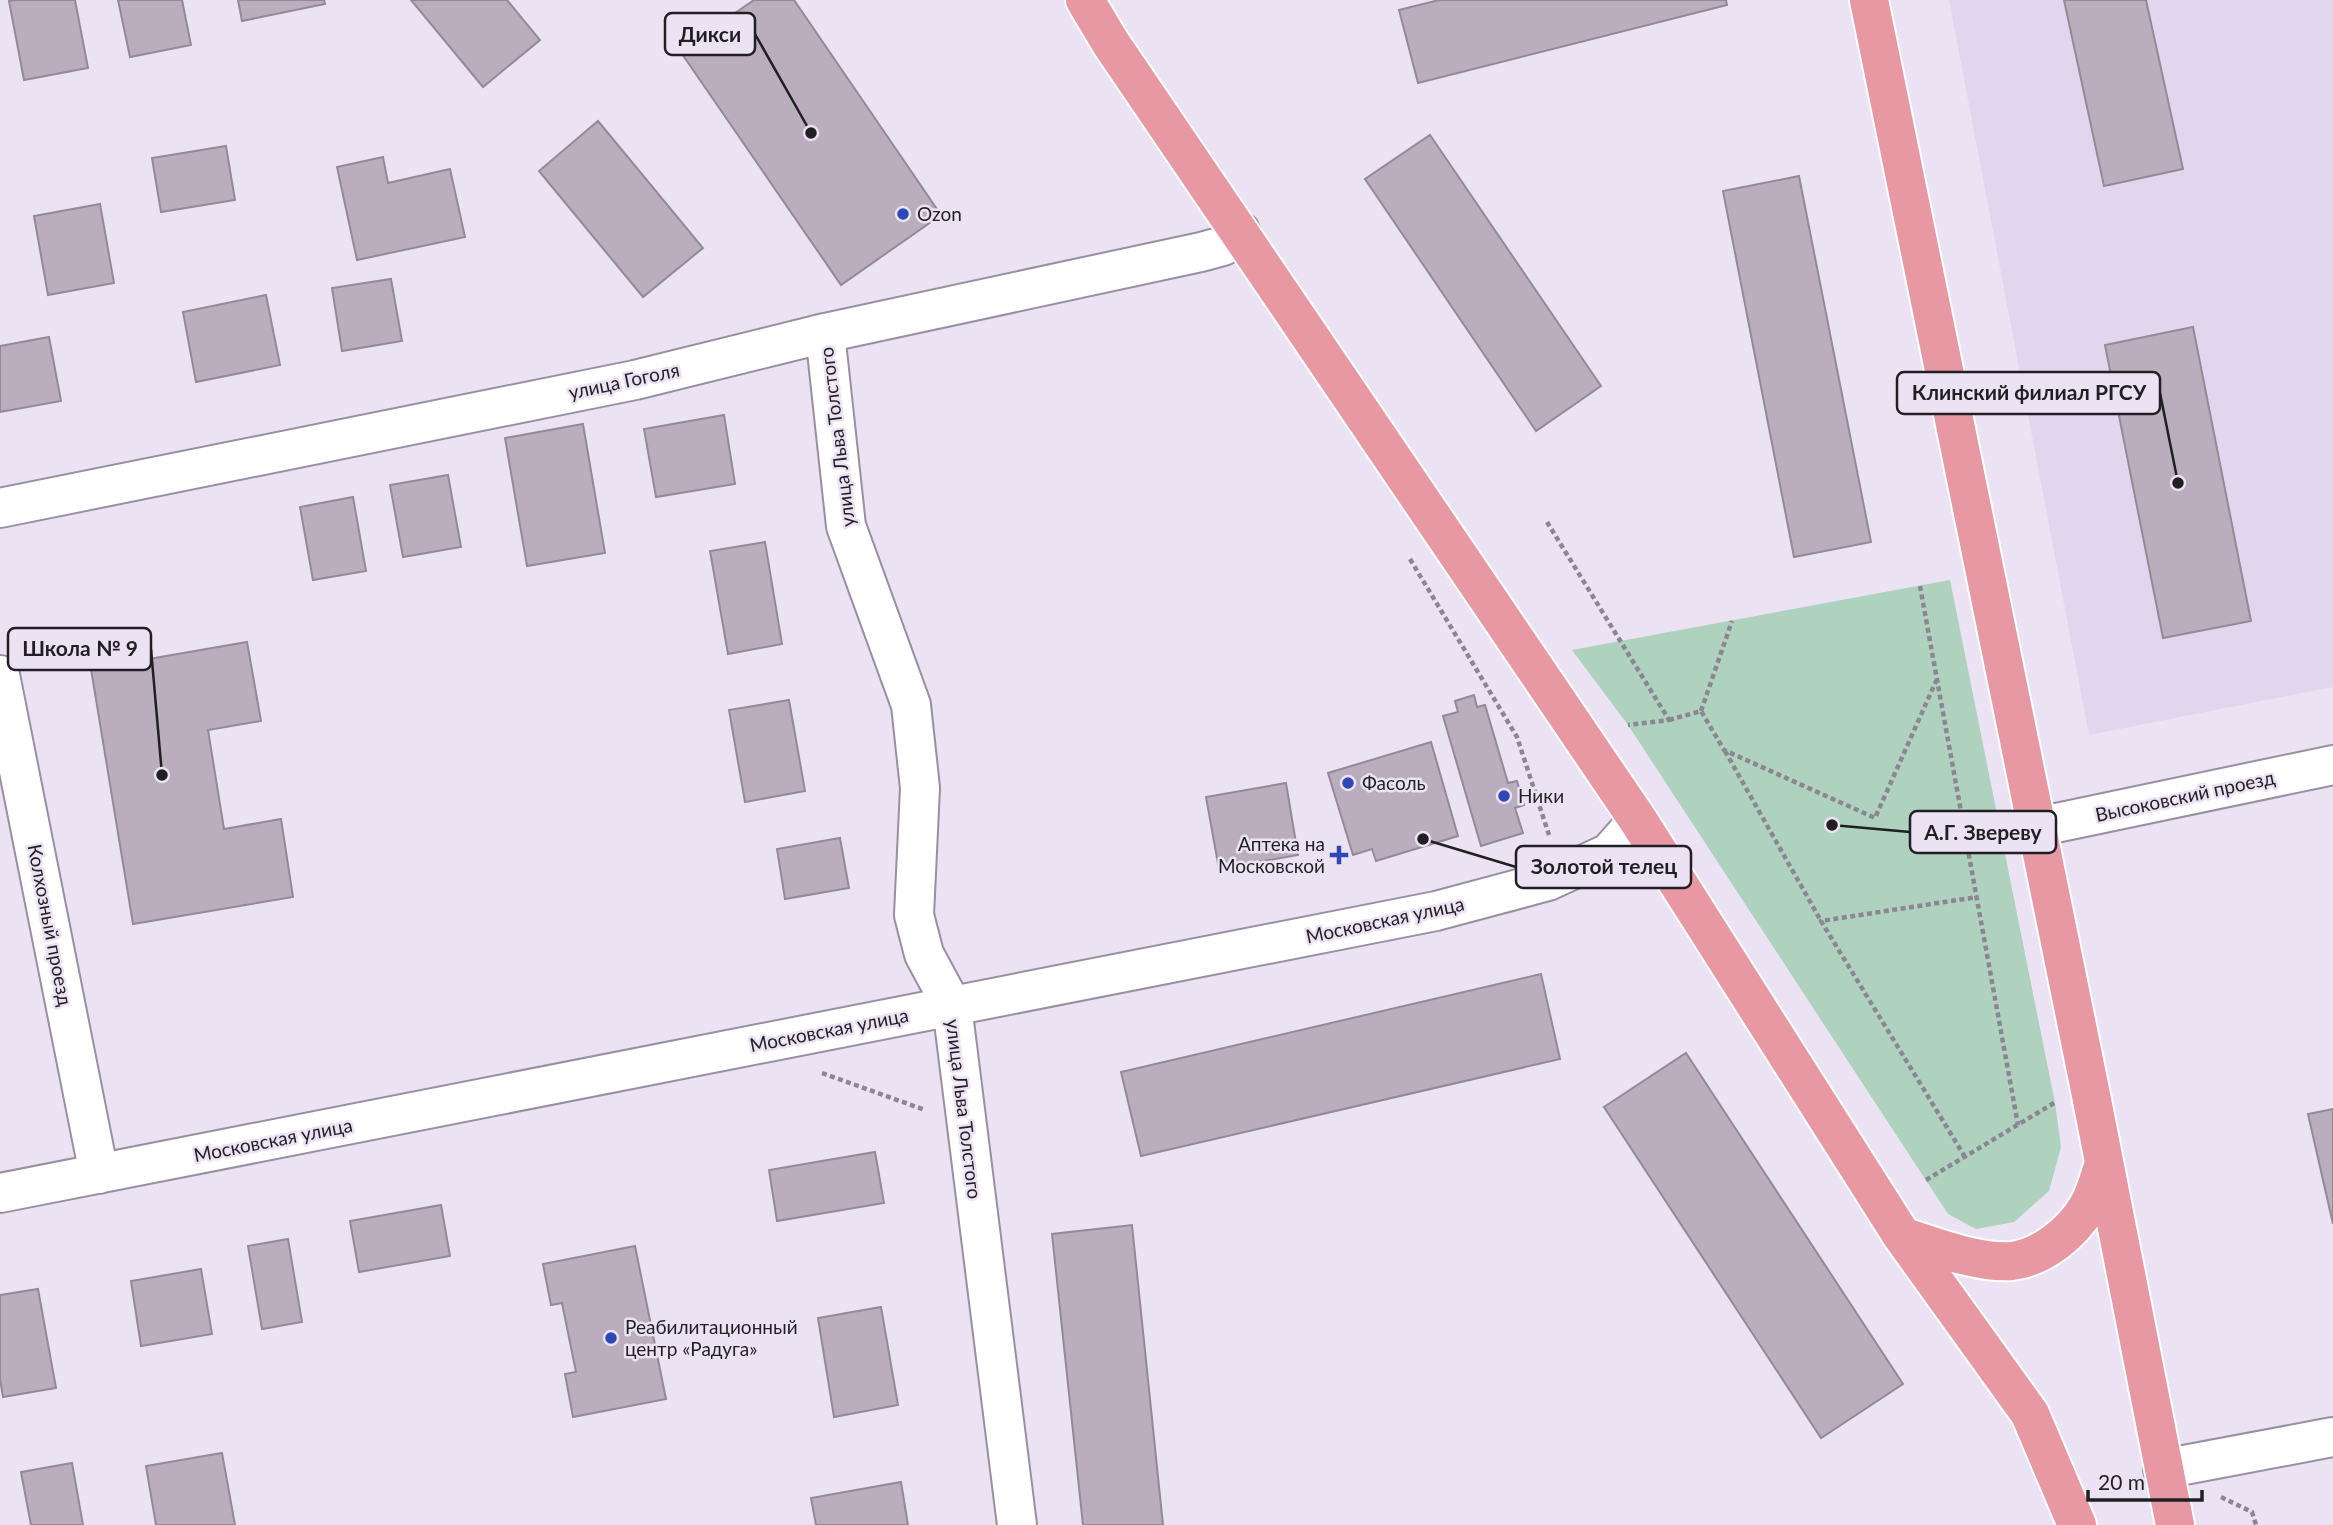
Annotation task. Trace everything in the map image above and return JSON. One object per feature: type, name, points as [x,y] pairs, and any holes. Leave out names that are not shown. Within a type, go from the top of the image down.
[{"type":"highway","points":[[1085,0],[1110,42],[1638,820],[1902,1236],[2030,1414],[2077,1525]]},
{"type":"highway","points":[[1106,0],[1110,42]]},
{"type":"highway","points":[[1869,0],[2175,1525]]},
{"type":"highway","points":[[1902,1236],[1965,1256],[2011,1261],[2042,1251],[2073,1227],[2090,1204],[2104,1166]]},
{"type":"street","name":"улица Гоголя","points":[[0,508],[635,380],[825,333],[1201,252],[1223,246],[1240,231]]},
{"type":"street","name":"улица Льва Толстого","points":[[825,333],[846,526],[911,705],[920,788],[914,915],[925,954],[952,1006],[1017,1525]]},
{"type":"street","name":"Колхозный проезд","points":[[0,676],[99,1174]]},
{"type":"street","name":"Высоковский проезд","points":[[2037,827],[2333,765]]},
{"type":"street","name":"Московская улица","points":[[0,1193],[1436,911],[1548,881],[1609,853],[1638,820]]},
{"type":"street","points":[[2162,1469],[2333,1437]]},
{"type":"path","points":[[1547,522],[1669,720]]},
{"type":"path","points":[[1920,586],[2018,1125]]},
{"type":"path","points":[[1732,621],[1701,711],[1821,921],[1965,1157]]},
{"type":"path","points":[[1724,750],[1875,818],[1937,678]]},
{"type":"path","points":[[1628,725],[1669,720],[1701,711]]},
{"type":"path","points":[[1821,921],[1977,897]]},
{"type":"path","points":[[812,1070],[966,1125]]},
{"type":"path","points":[[1926,1181],[2055,1103]]},
{"type":"path","points":[[2216,1495],[2252,1512],[2256,1525]]},
{"type":"shaded area","points":[[1949,0],[2333,0],[2333,687],[2089,735]]},
{"type":"green space","points":[[1950,580],[2055,1103],[2061,1147],[2049,1191],[2014,1222],[1976,1229],[1948,1214],[1628,725],[1572,650]]},
{"type":"building","points":[[75,0],[88,68],[24,80],[9,1]]},
{"type":"building","points":[[118,0],[182,0],[191,45],[130,57]]},
{"type":"building","points":[[238,0],[324,0],[325,4],[242,21]]},
{"type":"building","points":[[411,0],[507,0],[540,40],[483,87]]},
{"type":"building","points":[[754,0],[794,0],[941,215],[841,285],[680,51]]},
{"type":"building","points":[[1439,0],[1726,0],[1727,5],[1418,83],[1399,10]]},
{"type":"building","points":[[2064,0],[2146,0],[2183,169],[2104,186]]},
{"type":"building","points":[[598,121],[703,248],[643,297],[539,171]]},
{"type":"building","points":[[1430,135],[1601,386],[1536,431],[1365,179]]},
{"type":"building","points":[[226,146],[235,200],[161,212],[152,158]]},
{"type":"building","points":[[383,157],[388,183],[450,169],[465,237],[357,260],[337,167]]},
{"type":"building","points":[[1799,176],[1871,542],[1794,557],[1723,191]]},
{"type":"building","points":[[100,204],[114,283],[48,295],[34,216]]},
{"type":"building","points":[[391,279],[402,341],[342,351],[332,288]]},
{"type":"building","points":[[266,295],[280,365],[196,382],[183,312]]},
{"type":"building","points":[[2193,327],[2251,621],[2163,638],[2105,345]]},
{"type":"building","points":[[49,337],[61,401],[0,412],[0,346]]},
{"type":"building","points":[[724,415],[735,484],[656,497],[644,429]]},
{"type":"building","points":[[583,424],[605,553],[527,566],[505,438]]},
{"type":"building","points":[[448,475],[461,547],[403,557],[390,485]]},
{"type":"building","points":[[353,497],[366,571],[313,580],[300,507]]},
{"type":"building","points":[[765,542],[782,644],[728,654],[710,551]]},
{"type":"building","points":[[247,642],[261,721],[208,730],[224,829],[281,819],[293,897],[133,924],[91,669]]},
{"type":"building","points":[[1474,695],[1477,707],[1485,705],[1508,783],[1517,781],[1524,805],[1515,808],[1523,833],[1481,846],[1443,716],[1458,712],[1455,701]]},
{"type":"building","points":[[789,700],[805,791],[745,802],[729,710]]},
{"type":"building","points":[[1431,742],[1458,836],[1376,861],[1372,849],[1353,855],[1328,773]]},
{"type":"building","points":[[1286,783],[1298,855],[1219,869],[1206,797]]},
{"type":"building","points":[[840,838],[849,888],[785,899],[777,849]]},
{"type":"building","points":[[1541,974],[1560,1059],[1141,1156],[1121,1072]]},
{"type":"building","points":[[1686,1053],[1903,1384],[1821,1438],[1604,1107]]},
{"type":"building","points":[[2333,1109],[2333,1224],[2308,1114]]},
{"type":"building","points":[[875,1152],[884,1203],[777,1221],[769,1170]]},
{"type":"building","points":[[441,1205],[450,1256],[359,1272],[350,1221]]},
{"type":"building","points":[[1132,1225],[1163,1525],[1083,1525],[1052,1234]]},
{"type":"building","points":[[288,1239],[302,1322],[262,1329],[248,1246]]},
{"type":"building","name":"Реабилитационный центр «Радуга»","points":[[635,1246],[666,1399],[573,1417],[565,1374],[576,1372],[562,1303],[551,1305],[543,1264]]},
{"type":"building","points":[[201,1269],[212,1334],[141,1346],[131,1281]]},
{"type":"building","points":[[38,1289],[56,1388],[3,1397],[0,1379],[0,1295]]},
{"type":"building","points":[[881,1307],[898,1405],[834,1417],[818,1318]]},
{"type":"building","points":[[222,1453],[235,1525],[156,1525],[146,1466]]},
{"type":"building","points":[[72,1463],[83,1525],[31,1525],[21,1472]]},
{"type":"building","points":[[901,1482],[908,1525],[816,1525],[811,1498]]},
{"type":"place","name":"Дикси","points":[[811,133]]},
{"type":"place","name":"Ozon","points":[[903,214]]},
{"type":"place","name":"Клинский филиал РГСУ","points":[[2178,483]]},
{"type":"place","name":"Школа № 9","points":[[162,775]]},
{"type":"place","name":"Фасоль","points":[[1348,783]]},
{"type":"place","name":"Ники","points":[[1504,796]]},
{"type":"place","name":"А.Г. Звереву","points":[[1832,825]]},
{"type":"place","name":"Золотой телец","points":[[1423,839]]},
{"type":"place","name":"Аптека на Московской","points":[[1339,855]]},
{"type":"place","name":"Реабилитационный центр «Радуга»","points":[[611,1338]]}]
